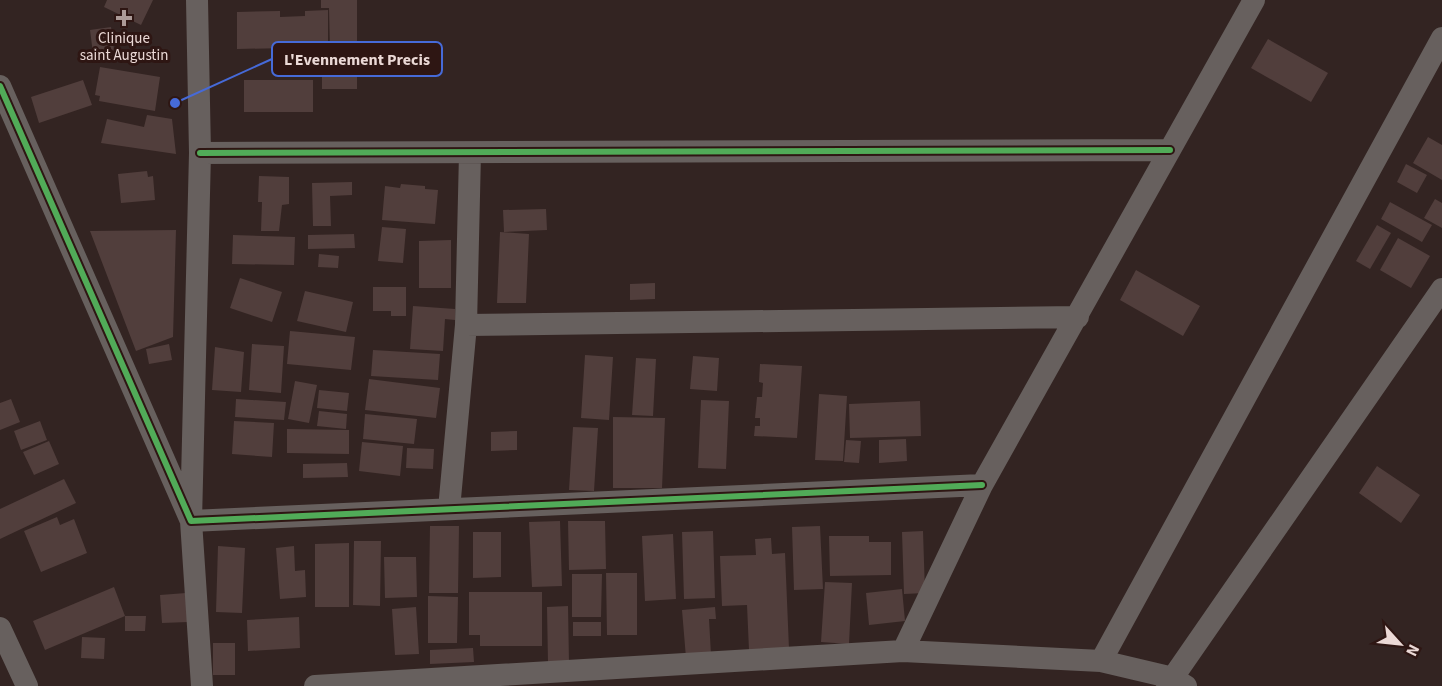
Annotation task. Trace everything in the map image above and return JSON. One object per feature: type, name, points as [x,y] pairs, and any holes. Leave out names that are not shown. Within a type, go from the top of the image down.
[{"type":"street","points":[[197,0],[200,153],[191,521],[202,686]]},
{"type":"street","points":[[903,651],[982,485],[1254,0]]},
{"type":"street","points":[[1101,661],[1442,38]]},
{"type":"street","points":[[0,86],[191,521]]},
{"type":"street","points":[[200,153],[1170,150]]},
{"type":"street","points":[[449,509],[466,325],[470,153]]},
{"type":"street","points":[[315,686],[903,651],[1101,661],[1176,683],[1442,289]]},
{"type":"street","points":[[466,325],[1078,317]]},
{"type":"street","points":[[191,521],[982,485]]},
{"type":"street","points":[[0,628],[27,686]]},
{"type":"building","points":[[107,0],[153,0],[141,25],[104,7]]},
{"type":"building","points":[[321,0],[357,0],[357,89],[322,89],[322,49],[330,49],[329,8],[321,8]]},
{"type":"building","points":[[328,10],[328,47],[237,49],[237,12],[280,11],[280,17],[305,16],[305,11]]},
{"type":"building","points":[[111,27],[115,57],[94,61],[90,30]]},
{"type":"building","points":[[1268,39],[1328,73],[1311,102],[1251,68]]},
{"type":"building","points":[[100,67],[160,77],[155,111],[99,101],[100,96],[95,95]]},
{"type":"building","points":[[83,80],[92,105],[39,123],[31,97]]},
{"type":"building","points":[[244,80],[313,80],[313,112],[244,112]]},
{"type":"building","points":[[147,115],[172,119],[176,154],[101,143],[107,119],[144,127]]},
{"type":"building","points":[[1428,137],[1442,145],[1442,180],[1413,163]]},
{"type":"building","points":[[1406,164],[1427,175],[1417,193],[1397,182]]},
{"type":"building","points":[[147,171],[148,177],[153,176],[155,200],[121,203],[118,174]]},
{"type":"building","points":[[259,176],[289,177],[289,204],[282,205],[279,231],[261,231],[262,202],[258,202]]},
{"type":"building","points":[[352,182],[352,195],[330,196],[331,226],[313,226],[312,183]]},
{"type":"building","points":[[401,184],[425,186],[425,189],[438,190],[435,224],[382,220],[385,186],[400,188]]},
{"type":"building","points":[[1435,199],[1442,203],[1442,228],[1424,218]]},
{"type":"building","points":[[1390,202],[1432,225],[1422,242],[1381,219]]},
{"type":"building","points":[[546,209],[547,230],[504,232],[503,210]]},
{"type":"building","points":[[1377,225],[1391,233],[1370,269],[1356,261]]},
{"type":"building","points":[[382,227],[406,229],[403,263],[378,261]]},
{"type":"building","points":[[176,230],[173,337],[136,351],[90,231]]},
{"type":"building","points":[[500,232],[529,234],[526,303],[497,303]]},
{"type":"building","points":[[354,234],[355,248],[308,249],[308,235]]},
{"type":"building","points":[[233,235],[295,237],[294,265],[232,264]]},
{"type":"building","points":[[1398,238],[1430,256],[1411,288],[1380,270]]},
{"type":"building","points":[[451,240],[451,288],[419,288],[419,241]]},
{"type":"building","points":[[319,254],[339,256],[338,268],[318,267]]},
{"type":"building","points":[[1136,270],[1200,306],[1183,336],[1120,300]]},
{"type":"building","points":[[240,278],[282,292],[272,322],[230,308]]},
{"type":"building","points":[[655,283],[655,299],[630,300],[630,284]]},
{"type":"building","points":[[373,287],[406,287],[406,316],[391,316],[391,311],[373,311]]},
{"type":"building","points":[[305,291],[353,302],[346,332],[297,321]]},
{"type":"building","points":[[413,306],[455,309],[455,320],[445,319],[443,351],[410,349]]},
{"type":"building","points":[[290,331],[355,337],[351,370],[287,364]]},
{"type":"building","points":[[169,344],[172,360],[149,364],[146,349]]},
{"type":"building","points":[[252,344],[284,346],[281,393],[249,390]]},
{"type":"building","points":[[215,347],[244,352],[241,392],[212,390]]},
{"type":"building","points":[[373,350],[440,354],[438,380],[371,376]]},
{"type":"building","points":[[585,355],[613,357],[609,420],[581,418]]},
{"type":"building","points":[[693,356],[719,358],[717,391],[690,389]]},
{"type":"building","points":[[636,358],[656,359],[653,416],[632,415]]},
{"type":"building","points":[[760,364],[802,366],[797,438],[754,436],[755,426],[760,426],[760,418],[755,418],[757,397],[762,397],[763,383],[759,382]]},
{"type":"building","points":[[369,379],[440,388],[436,418],[365,410]]},
{"type":"building","points":[[295,381],[317,385],[309,423],[288,419]]},
{"type":"building","points":[[319,390],[349,393],[347,411],[317,408]]},
{"type":"building","points":[[819,394],[847,396],[843,461],[815,460]]},
{"type":"building","points":[[11,399],[20,422],[0,430],[0,403]]},
{"type":"building","points":[[236,399],[286,402],[284,420],[235,417]]},
{"type":"building","points":[[701,400],[729,401],[726,469],[698,468]]},
{"type":"building","points":[[920,401],[921,436],[850,438],[849,404]]},
{"type":"building","points":[[319,411],[347,414],[346,429],[317,426]]},
{"type":"building","points":[[365,414],[417,419],[414,444],[363,439]]},
{"type":"building","points":[[613,417],[665,418],[662,488],[613,488]]},
{"type":"building","points":[[40,421],[47,440],[21,450],[14,431]]},
{"type":"building","points":[[234,421],[274,423],[272,457],[232,454]]},
{"type":"building","points":[[573,427],[598,428],[594,491],[569,490]]},
{"type":"building","points":[[287,429],[349,430],[349,454],[287,453]]},
{"type":"building","points":[[517,431],[517,450],[491,451],[491,432]]},
{"type":"building","points":[[906,439],[907,461],[879,463],[879,440]]},
{"type":"building","points":[[846,440],[861,441],[859,463],[844,462]]},
{"type":"building","points":[[49,441],[59,464],[34,475],[23,452]]},
{"type":"building","points":[[362,442],[403,446],[400,476],[359,471]]},
{"type":"building","points":[[407,448],[434,449],[433,469],[406,468]]},
{"type":"building","points":[[347,463],[348,477],[303,478],[303,464]]},
{"type":"building","points":[[1377,466],[1420,495],[1401,523],[1359,493]]},
{"type":"building","points":[[64,479],[76,503],[0,539],[0,509]]},
{"type":"building","points":[[57,517],[60,525],[74,519],[87,553],[41,572],[24,531]]},
{"type":"building","points":[[560,521],[562,586],[532,587],[529,522]]},
{"type":"building","points":[[568,521],[605,521],[606,569],[569,570]]},
{"type":"building","points":[[430,526],[459,526],[458,593],[429,593]]},
{"type":"building","points":[[820,526],[823,589],[794,590],[792,527]]},
{"type":"building","points":[[713,531],[715,598],[684,599],[682,532]]},
{"type":"building","points":[[923,531],[925,593],[904,594],[902,532]]},
{"type":"building","points":[[473,532],[501,532],[501,577],[473,578]]},
{"type":"building","points":[[673,534],[676,599],[645,601],[642,536]]},
{"type":"building","points":[[829,536],[869,536],[869,542],[891,542],[891,575],[830,576]]},
{"type":"building","points":[[771,538],[772,554],[785,553],[789,649],[749,650],[747,605],[722,606],[720,556],[756,555],[755,539]]},
{"type":"building","points":[[354,541],[381,541],[380,606],[353,605]]},
{"type":"building","points":[[349,543],[349,607],[315,607],[315,544]]},
{"type":"building","points":[[218,546],[245,548],[242,613],[216,612]]},
{"type":"building","points":[[294,546],[295,571],[305,570],[306,597],[280,599],[276,548]]},
{"type":"building","points":[[384,557],[416,557],[417,597],[385,598]]},
{"type":"building","points":[[606,573],[637,573],[637,635],[607,635]]},
{"type":"building","points":[[572,574],[602,574],[601,617],[572,617]]},
{"type":"building","points":[[825,582],[852,583],[849,644],[821,642]]},
{"type":"building","points":[[114,587],[125,616],[45,650],[33,621]]},
{"type":"building","points":[[902,589],[905,621],[869,625],[866,593]]},
{"type":"building","points":[[469,592],[542,592],[542,646],[480,646],[480,635],[469,635]]},
{"type":"building","points":[[186,593],[188,622],[162,623],[160,595]]},
{"type":"building","points":[[428,596],[458,597],[457,643],[428,643]]},
{"type":"building","points":[[568,606],[569,663],[548,663],[547,607]]},
{"type":"building","points":[[416,607],[419,654],[395,655],[392,609]]},
{"type":"building","points":[[715,607],[716,619],[709,619],[711,655],[686,658],[682,610]]},
{"type":"building","points":[[125,616],[146,616],[145,631],[125,631]]},
{"type":"building","points":[[299,617],[300,648],[248,651],[247,620]]},
{"type":"building","points":[[573,622],[601,622],[601,636],[573,636]]},
{"type":"building","points":[[82,637],[105,638],[104,659],[81,658]]},
{"type":"building","points":[[213,643],[235,643],[235,675],[213,675]]},
{"type":"building","points":[[473,648],[474,662],[430,664],[430,650]]},
{"type":"cycle path","points":[[0,86],[191,521],[982,485]]},
{"type":"cycle path","points":[[200,153],[1170,150]]},
{"type":"place","name":"Clinique saint Augustin","points":[[124,18]]},
{"type":"place","name":"L'Evennement Precis","points":[[175,103]]}]
